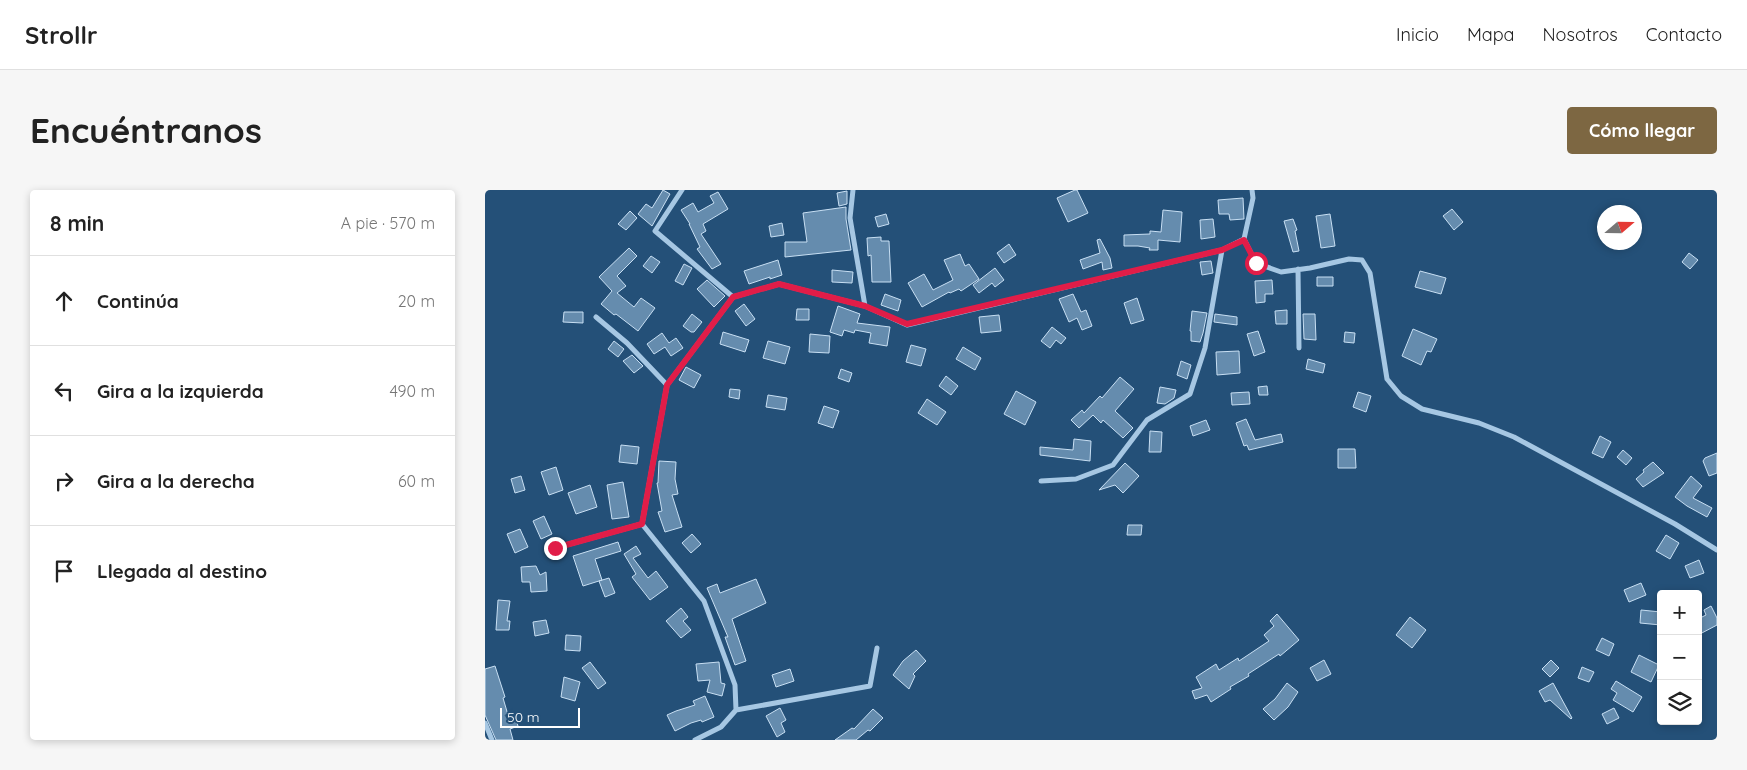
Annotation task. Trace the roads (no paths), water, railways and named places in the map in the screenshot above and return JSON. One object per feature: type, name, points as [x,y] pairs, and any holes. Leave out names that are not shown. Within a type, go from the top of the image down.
[{"type":"street","points":[[682,190],[655,231],[733,297]]},
{"type":"street","points":[[853,190],[850,218],[865,306]]},
{"type":"street","points":[[1252,190],[1253,198],[1244,240],[1256,263],[1281,272],[1349,259],[1362,260],[1370,273],[1387,379],[1401,396],[1422,408],[1479,423],[1514,437],[1675,524],[1717,550]]},
{"type":"street","points":[[736,710],[735,685],[704,601],[642,524],[667,385],[733,297],[779,284],[865,306],[907,324],[1222,250],[1244,240]]},
{"type":"street","points":[[1041,482],[1076,479],[1113,465],[1147,420],[1190,394],[1205,348],[1222,250]]},
{"type":"street","points":[[1298,269],[1299,348]]},
{"type":"street","points":[[596,317],[627,343],[667,385]]},
{"type":"street","points":[[555,548],[642,524]]},
{"type":"street","points":[[695,740],[721,727],[736,710],[870,686],[877,648]]},
{"type":"street","points":[[485,723],[492,740]]}]
